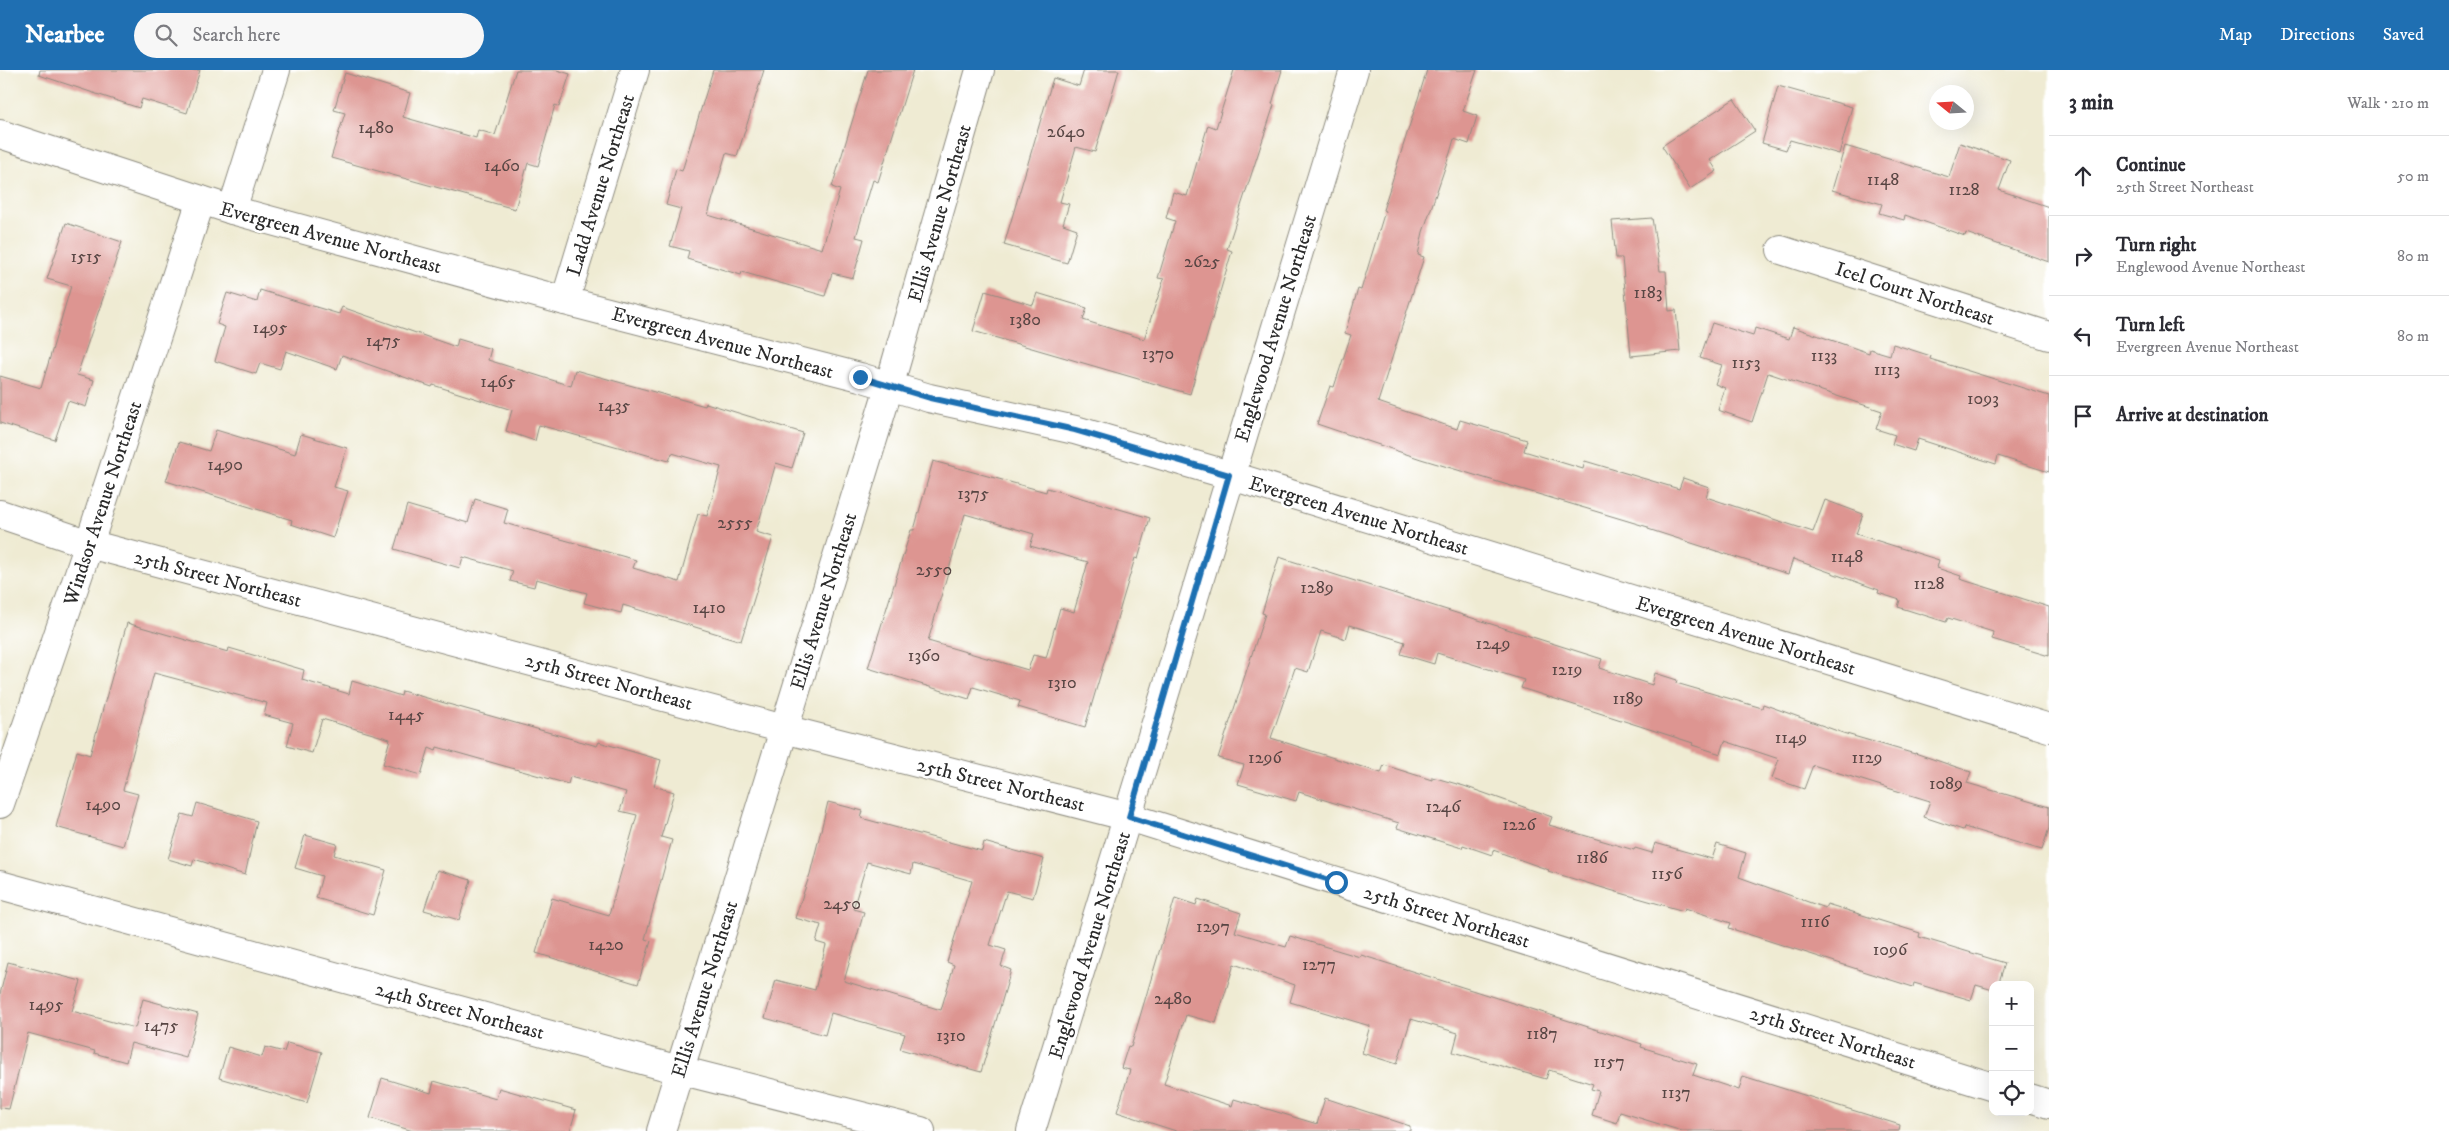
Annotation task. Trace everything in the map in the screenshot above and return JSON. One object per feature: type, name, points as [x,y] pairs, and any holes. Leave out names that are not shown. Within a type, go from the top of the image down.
[{"type":"street","points":[[232,210],[276,70]]},
{"type":"street","name":"Ladd Avenue Northeast","points":[[565,301],[635,70]]},
{"type":"street","name":"Ellis Avenue Northeast","points":[[661,1131],[889,387],[980,70]]},
{"type":"street","name":"Englewood Avenue Northeast","points":[[1030,1131],[1129,817],[1229,475],[1354,70]]},
{"type":"street","name":"Evergreen Avenue Northeast","points":[[0,134],[232,210],[889,387],[1075,430],[1229,475],[2049,728]]},
{"type":"street","name":"Windsor Avenue Northeast","points":[[0,804],[89,544],[201,200]]},
{"type":"street","name":"Icel Court Northeast","points":[[1781,250],[2049,336]]},
{"type":"street","name":"25th Street Northeast","points":[[0,514],[89,544],[784,729],[1129,817],[1989,1086]]},
{"type":"street","name":"24th Street Northeast","points":[[0,885],[680,1070],[921,1131]]},
{"type":"street","points":[[2034,1099],[2049,1104]]},
{"type":"building","points":[[40,70],[200,70],[187,113],[142,99],[139,108],[39,75]]},
{"type":"building","points":[[516,70],[557,70],[570,74],[559,107],[555,105],[538,166],[528,163],[515,209],[331,158],[345,113],[334,110],[345,73],[410,93],[403,117],[476,138],[478,130],[495,135]]},
{"type":"building","points":[[713,70],[764,70],[737,156],[726,153],[708,215],[822,249],[840,190],[832,187],[868,70],[913,70],[878,182],[873,180],[856,237],[864,239],[853,278],[832,273],[825,296],[742,272],[741,275],[687,259],[689,251],[670,246],[681,209],[666,205],[676,169],[682,171]]},
{"type":"building","points":[[1084,70],[1119,70],[1095,152],[1076,147],[1060,202],[1069,204],[1063,224],[1077,229],[1067,263],[1004,245],[1053,78],[1079,86]]},
{"type":"building","points":[[1234,70],[1282,70],[1272,104],[1274,105],[1227,249],[1232,251],[1190,394],[973,331],[985,291],[1033,305],[1037,293],[1087,308],[1083,320],[1144,339],[1164,279],[1158,278],[1175,221],[1166,218],[1173,192],[1187,196],[1208,125],[1216,128]]},
{"type":"building","points":[[1427,70],[1477,70],[1463,111],[1477,116],[1469,144],[1454,139],[1423,232],[1418,255],[1424,257],[1378,402],[1457,429],[1460,420],[1527,440],[1524,451],[1583,469],[1585,461],[1679,489],[1683,478],[1709,487],[1706,497],[1813,532],[1825,500],[1863,514],[1856,534],[1939,560],[1937,568],[1961,576],[1960,579],[2049,607],[2049,656],[1992,639],[1993,632],[1948,618],[1946,622],[1898,607],[1900,600],[1878,593],[1879,590],[1793,559],[1788,574],[1648,529],[1648,527],[1421,459],[1317,424],[1330,386],[1334,387],[1351,335],[1345,333],[1358,289],[1361,290],[1385,211],[1383,210]]},
{"type":"building","points":[[1778,86],[1852,107],[1839,154],[1790,140],[1786,150],[1762,143]]},
{"type":"building","points":[[1734,99],[1755,131],[1710,160],[1717,171],[1690,189],[1662,146]]},
{"type":"building","points":[[1960,143],[2010,160],[1999,190],[2049,207],[2049,262],[1966,233],[1965,236],[1905,215],[1904,220],[1879,213],[1882,204],[1832,190],[1845,146],[1949,177]]},
{"type":"building","points":[[1652,218],[1660,271],[1666,271],[1669,311],[1676,310],[1680,351],[1631,356],[1622,258],[1616,258],[1612,221]]},
{"type":"building","points":[[66,223],[122,242],[77,375],[94,380],[86,407],[68,401],[55,440],[0,423],[0,376],[41,388],[71,286],[47,279]]},
{"type":"building","points":[[260,290],[339,314],[342,307],[456,347],[458,339],[491,349],[488,360],[571,386],[575,370],[705,406],[706,403],[803,433],[792,468],[776,463],[756,532],[773,537],[741,641],[623,605],[621,613],[584,603],[587,593],[536,579],[534,587],[510,581],[513,571],[463,557],[460,568],[394,549],[407,505],[468,523],[475,499],[508,509],[504,523],[636,560],[633,568],[679,582],[698,514],[707,516],[721,467],[672,453],[669,461],[539,425],[535,441],[506,431],[512,410],[433,385],[432,387],[342,355],[337,369],[286,351],[280,369],[260,363],[256,374],[215,361],[225,327],[217,324],[227,293],[257,302]]},
{"type":"building","points":[[1712,323],[1753,336],[1755,328],[1789,339],[1793,327],[1869,353],[1870,349],[1890,355],[1893,344],[1931,356],[1930,359],[2049,396],[2049,472],[1998,456],[1996,464],[1918,439],[1914,451],[1892,444],[1895,435],[1876,429],[1882,411],[1768,373],[1752,422],[1718,410],[1725,388],[1715,384],[1722,365],[1700,358]]},
{"type":"building","points":[[216,430],[295,454],[301,434],[347,448],[334,487],[348,491],[333,538],[291,524],[292,520],[166,481],[179,442],[209,451]]},
{"type":"building","points":[[933,461],[1046,492],[1047,488],[1150,518],[1138,559],[1135,558],[1085,727],[1018,707],[1020,701],[973,687],[969,699],[868,668],[911,530],[914,530]],"holes":[[[965,514],[1034,534],[1030,546],[1088,562],[1074,612],[1060,608],[1046,658],[1033,655],[1028,670],[928,641]]]},
{"type":"building","points":[[1279,557],[1602,659],[1599,668],[1652,685],[1655,673],[1677,680],[1676,683],[1762,708],[1763,704],[1843,733],[1915,753],[1971,772],[1967,783],[2049,807],[2049,828],[2042,850],[1964,827],[1963,830],[1924,817],[1930,801],[1813,765],[1804,789],[1772,778],[1779,759],[1725,741],[1721,754],[1692,745],[1693,743],[1521,688],[1524,680],[1437,653],[1434,664],[1401,654],[1405,642],[1350,625],[1346,639],[1321,631],[1308,672],[1295,668],[1271,738],[1381,773],[1384,765],[1432,780],[1432,777],[1464,786],[1552,817],[1549,825],[1634,850],[1635,848],[1652,853],[1655,843],[1712,859],[1717,844],[1746,853],[1739,877],[1825,908],[1827,904],[1920,933],[1919,937],[2005,963],[1999,981],[1989,981],[1989,989],[1976,985],[1971,1000],[1914,983],[1913,987],[1729,928],[1731,923],[1685,908],[1684,911],[1548,871],[1493,850],[1492,855],[1463,845],[1462,848],[1397,828],[1399,823],[1299,792],[1296,801],[1238,784],[1244,765],[1218,758],[1265,614],[1262,613]]},
{"type":"building","points":[[127,623],[228,652],[229,648],[304,670],[302,680],[349,694],[352,681],[401,696],[402,691],[597,746],[599,742],[661,760],[654,786],[674,792],[661,837],[672,840],[645,939],[651,941],[638,984],[536,953],[552,898],[609,915],[637,815],[620,811],[626,792],[570,777],[568,784],[437,747],[436,751],[429,748],[421,775],[383,764],[390,739],[322,719],[312,753],[287,746],[293,723],[264,715],[267,703],[154,673],[123,790],[138,794],[123,846],[56,827],[77,751],[90,755]]},
{"type":"building","points":[[828,802],[863,811],[861,818],[982,851],[984,842],[1044,859],[1033,898],[1007,891],[990,945],[1006,950],[1001,966],[1011,970],[981,1072],[900,1049],[905,1034],[831,1013],[825,1035],[765,1018],[776,980],[815,990],[826,945],[816,942],[821,925],[795,918],[810,874]],"holes":[[[867,862],[911,874],[913,864],[972,881],[947,962],[954,965],[941,1010],[844,981],[864,912],[853,909]]]},
{"type":"building","points":[[197,803],[257,821],[245,875],[194,859],[192,866],[168,859],[182,814],[193,817]]},
{"type":"building","points":[[305,835],[337,844],[334,855],[386,870],[373,915],[316,898],[322,876],[295,868]]},
{"type":"building","points":[[437,870],[471,880],[459,920],[424,910]]},
{"type":"building","points":[[1175,898],[1196,905],[1198,899],[1241,913],[1235,932],[1286,947],[1290,936],[1360,957],[1361,955],[1642,1044],[1641,1047],[1697,1064],[1693,1075],[1739,1090],[1743,1076],[1900,1125],[1899,1131],[1682,1131],[1620,1112],[1617,1123],[1592,1115],[1599,1091],[1591,1089],[1593,1084],[1549,1070],[1546,1079],[1453,1052],[1458,1033],[1411,1019],[1397,1064],[1362,1053],[1370,1026],[1290,1002],[1295,985],[1234,964],[1216,1023],[1186,1015],[1164,1084],[1232,1106],[1234,1099],[1317,1124],[1325,1098],[1410,1126],[1410,1131],[1176,1131],[1117,1112],[1130,1070],[1121,1068],[1128,1046],[1131,1047]]},
{"type":"building","points":[[8,962],[81,981],[72,1011],[135,1028],[143,999],[198,1014],[186,1058],[131,1043],[126,1062],[94,1053],[95,1051],[28,1033],[9,1109],[0,1108],[0,994]]},
{"type":"building","points":[[287,1043],[322,1052],[307,1103],[219,1078],[228,1047],[262,1057],[265,1047],[284,1052]]},
{"type":"building","points":[[382,1078],[431,1093],[434,1081],[496,1099],[499,1088],[576,1110],[570,1131],[413,1131],[370,1118]]},
{"type":"route","points":[[860,377],[930,398],[1075,430],[1229,475],[1129,817],[1336,882]]}]
